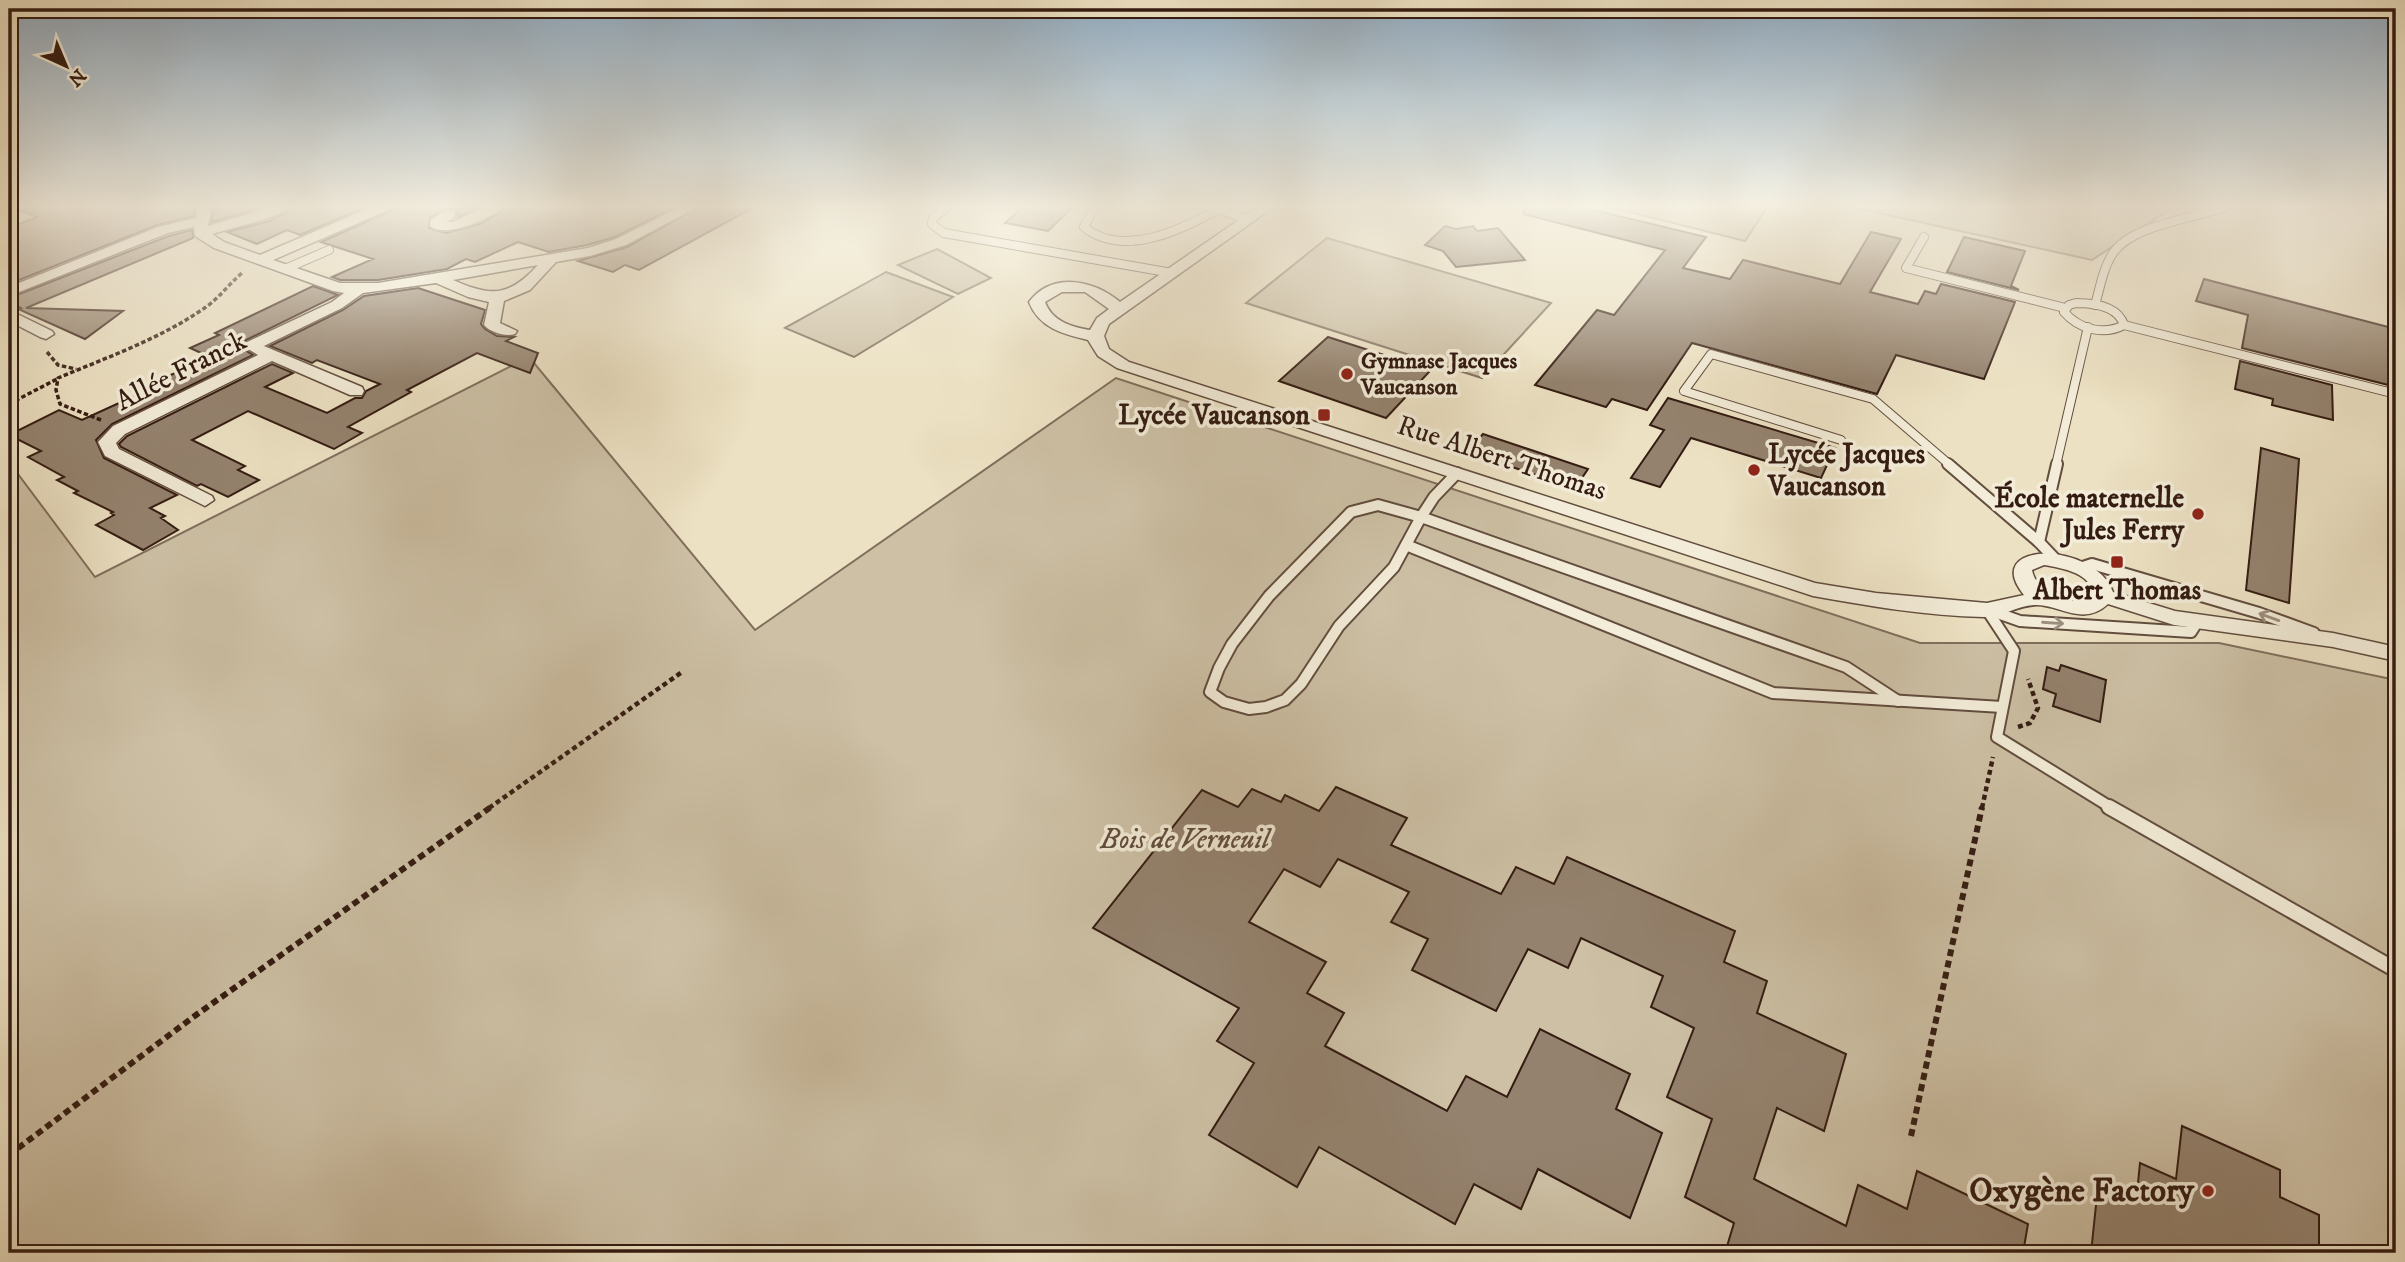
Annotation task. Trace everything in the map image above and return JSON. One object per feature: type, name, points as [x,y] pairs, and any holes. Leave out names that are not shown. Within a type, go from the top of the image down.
[{"type":"street","points":[[9,292],[76,265]]},
{"type":"street","points":[[274,265],[338,288],[438,278],[513,265]]},
{"type":"street","points":[[438,278],[476,296],[497,298],[532,282],[546,265]]},
{"type":"street","points":[[1118,310],[1089,288],[1055,289],[1042,295],[1037,302],[1040,312],[1054,324],[1094,336],[1102,321],[1118,310],[1183,265]]},
{"type":"street","name":"Allée Franck","points":[[356,391],[251,346],[337,305],[359,288]]},
{"type":"street","points":[[497,298],[492,325],[509,331]]},
{"type":"street","points":[[9,315],[46,334]]},
{"type":"street","name":"Rue Albert Thomas","points":[[1094,336],[1095,344],[1100,350],[1123,365],[1813,589],[1876,600],[1987,610],[2042,597]]},
{"type":"street","name":"Allée Franck","points":[[205,500],[111,452],[107,442],[119,430],[271,355]]},
{"type":"street","points":[[2104,596],[2092,606],[2068,607],[2042,597],[2025,583],[2022,569],[2034,561],[2056,560],[2080,568],[2098,582],[2104,596],[2174,618],[2333,640],[2396,654]]},
{"type":"lane","points":[[285,269],[295,265]]},
{"type":"lane","points":[[1118,265],[1171,273]]},
{"type":"lane","points":[[1908,265],[1906,268],[2065,308],[2076,303],[2095,305],[2120,316],[2124,325]]},
{"type":"lane","points":[[2095,305],[2109,265]]},
{"type":"lane","points":[[2065,308],[2066,316],[2088,327],[2115,330],[2124,325],[2396,394]]},
{"type":"lane","points":[[2039,541],[2088,327]]},
{"type":"lane","points":[[1841,440],[1684,391],[1711,354],[1873,399],[2039,541],[2056,560]]},
{"type":"lane","points":[[1457,473],[1431,500],[1422,517],[1395,565],[1332,635],[1302,684],[1276,705],[1246,709],[1221,702],[1210,692],[1214,675],[1244,626],[1351,512],[1366,504],[1377,503],[1422,517],[1846,667],[1898,701]]},
{"type":"lane","points":[[1406,545],[1773,694],[2002,707]]},
{"type":"lane","points":[[2080,568],[2092,564],[2259,613],[2333,640]]},
{"type":"lane","points":[[1987,610],[2020,621],[2190,632],[2198,621]]},
{"type":"lane","points":[[1987,610],[2014,651],[1997,737],[2148,831],[2396,970]]},
{"type":"path","points":[[9,404],[58,378],[150,339],[205,307],[254,265]]},
{"type":"path","points":[[46,334],[46,348],[50,358],[64,369],[80,369]]},
{"type":"path","points":[[58,378],[55,390],[60,404],[102,420],[100,431],[107,442]]},
{"type":"path","points":[[9,1155],[196,1015],[681,673]]},
{"type":"path","points":[[1911,1136],[1997,737]]},
{"type":"green space","points":[[898,265],[967,265],[991,278],[958,294]]},
{"type":"green space","points":[[1293,265],[1420,265],[1551,303],[1482,378],[1246,303]]},
{"type":"green space","points":[[886,272],[953,297],[854,357],[785,328]]},
{"type":"green space","name":"Bois de Verneuil","points":[[529,357],[755,630],[1116,378],[1920,643],[2219,643],[2396,680],[2396,1253],[9,1253],[9,462],[95,577]]},
{"type":"building","points":[[9,265],[57,265],[9,284]]},
{"type":"building","points":[[94,265],[129,265],[26,308],[123,311],[85,339],[18,309],[21,308],[9,302],[9,298]]},
{"type":"building","points":[[360,265],[455,265],[447,269],[378,280],[340,280],[332,277]]},
{"type":"building","points":[[590,265],[648,265],[639,270],[625,265],[613,272]]},
{"type":"building","points":[[1653,265],[1685,265],[1683,268],[1730,279],[1740,265],[1763,265],[1840,284],[1851,265],[1886,265],[1870,292],[1918,304],[1925,291],[1936,294],[1941,284],[2015,302],[1984,379],[1896,355],[1877,394],[1692,343],[1647,410],[1612,399],[1606,407],[1535,385],[1597,310],[1614,315]]},
{"type":"building","points":[[1950,265],[2019,265],[2011,286],[2019,290],[1947,272]]},
{"type":"building","points":[[2204,279],[2396,329],[2396,387],[2242,348],[2248,315],[2196,301]]},
{"type":"building","points":[[313,286],[338,295],[244,341],[240,347],[253,355],[112,424],[96,440],[104,458],[177,495],[150,508],[165,516],[161,518],[178,530],[143,550],[96,525],[114,515],[111,513],[113,512],[74,493],[78,491],[57,480],[64,477],[28,457],[41,451],[9,435],[59,410],[82,420],[141,393],[153,385],[151,384],[210,357],[190,348],[219,335],[215,333]]},
{"type":"building","points":[[418,288],[485,310],[481,324],[485,329],[497,336],[514,337],[506,341],[538,353],[530,373],[477,353],[407,390],[411,392],[348,427],[362,433],[334,449],[248,411],[192,440],[245,466],[238,470],[259,480],[228,497],[201,484],[197,486],[119,444],[127,436],[272,364],[293,373],[265,387],[327,413],[355,398],[362,398],[366,391],[380,384],[317,360],[312,363],[270,346],[343,310],[364,296]]},
{"type":"building","name":"Gymnase Jacques Vaucanson","points":[[1328,337],[1430,371],[1386,418],[1279,381]]},
{"type":"building","points":[[2240,361],[2332,385],[2333,420],[2272,405],[2273,399],[2235,389]]},
{"type":"building","points":[[1668,398],[1835,448],[1821,478],[1691,438],[1660,487],[1631,478],[1664,430],[1650,425]]},
{"type":"building","points":[[1483,434],[1588,469],[1575,488],[1467,452]]},
{"type":"building","points":[[2261,448],[2299,459],[2289,603],[2246,590]]},
{"type":"building","points":[[2061,665],[2106,680],[2100,722],[2053,706],[2056,694],[2043,689],[2047,667],[2059,671]]},
{"type":"building","points":[[1336,787],[1407,818],[1391,845],[1501,894],[1516,867],[1554,884],[1567,857],[1735,931],[1724,962],[1767,981],[1757,1013],[1846,1054],[1824,1131],[1777,1108],[1754,1179],[1846,1226],[1858,1185],[1907,1209],[1917,1171],[2028,1224],[2023,1253],[1725,1253],[1734,1223],[1685,1197],[1712,1119],[1667,1097],[1694,1028],[1651,1007],[1663,976],[1581,938],[1568,968],[1528,949],[1496,1011],[1412,970],[1428,939],[1391,922],[1409,892],[1338,859],[1320,887],[1284,869],[1249,922],[1326,962],[1307,993],[1344,1013],[1325,1046],[1447,1111],[1466,1076],[1507,1097],[1540,1029],[1630,1074],[1616,1109],[1662,1133],[1630,1218],[1538,1169],[1521,1209],[1474,1184],[1455,1224],[1319,1147],[1297,1187],[1209,1135],[1254,1063],[1217,1041],[1239,1008],[1093,928],[1202,790],[1238,807],[1252,789],[1281,802],[1285,795],[1319,811]]},
{"type":"building","name":"Oxygène Factory","points":[[2182,1126],[2280,1170],[2280,1197],[2319,1215],[2319,1253],[2091,1253],[2098,1186],[2136,1203],[2140,1163],[2176,1179]]},
{"type":"place","name":"Gymnase Jacques Vaucanson","points":[[1347,374]]},
{"type":"place","name":"Lycée Vaucanson","points":[[1324,415]]},
{"type":"place","name":"Lycée Jacques Vaucanson","points":[[1754,470]]},
{"type":"place","name":"École maternelle Jules Ferry","points":[[2198,514]]},
{"type":"place","name":"Albert Thomas","points":[[2117,562]]},
{"type":"place","name":"Oxygène Factory","points":[[2208,1191]]}]
